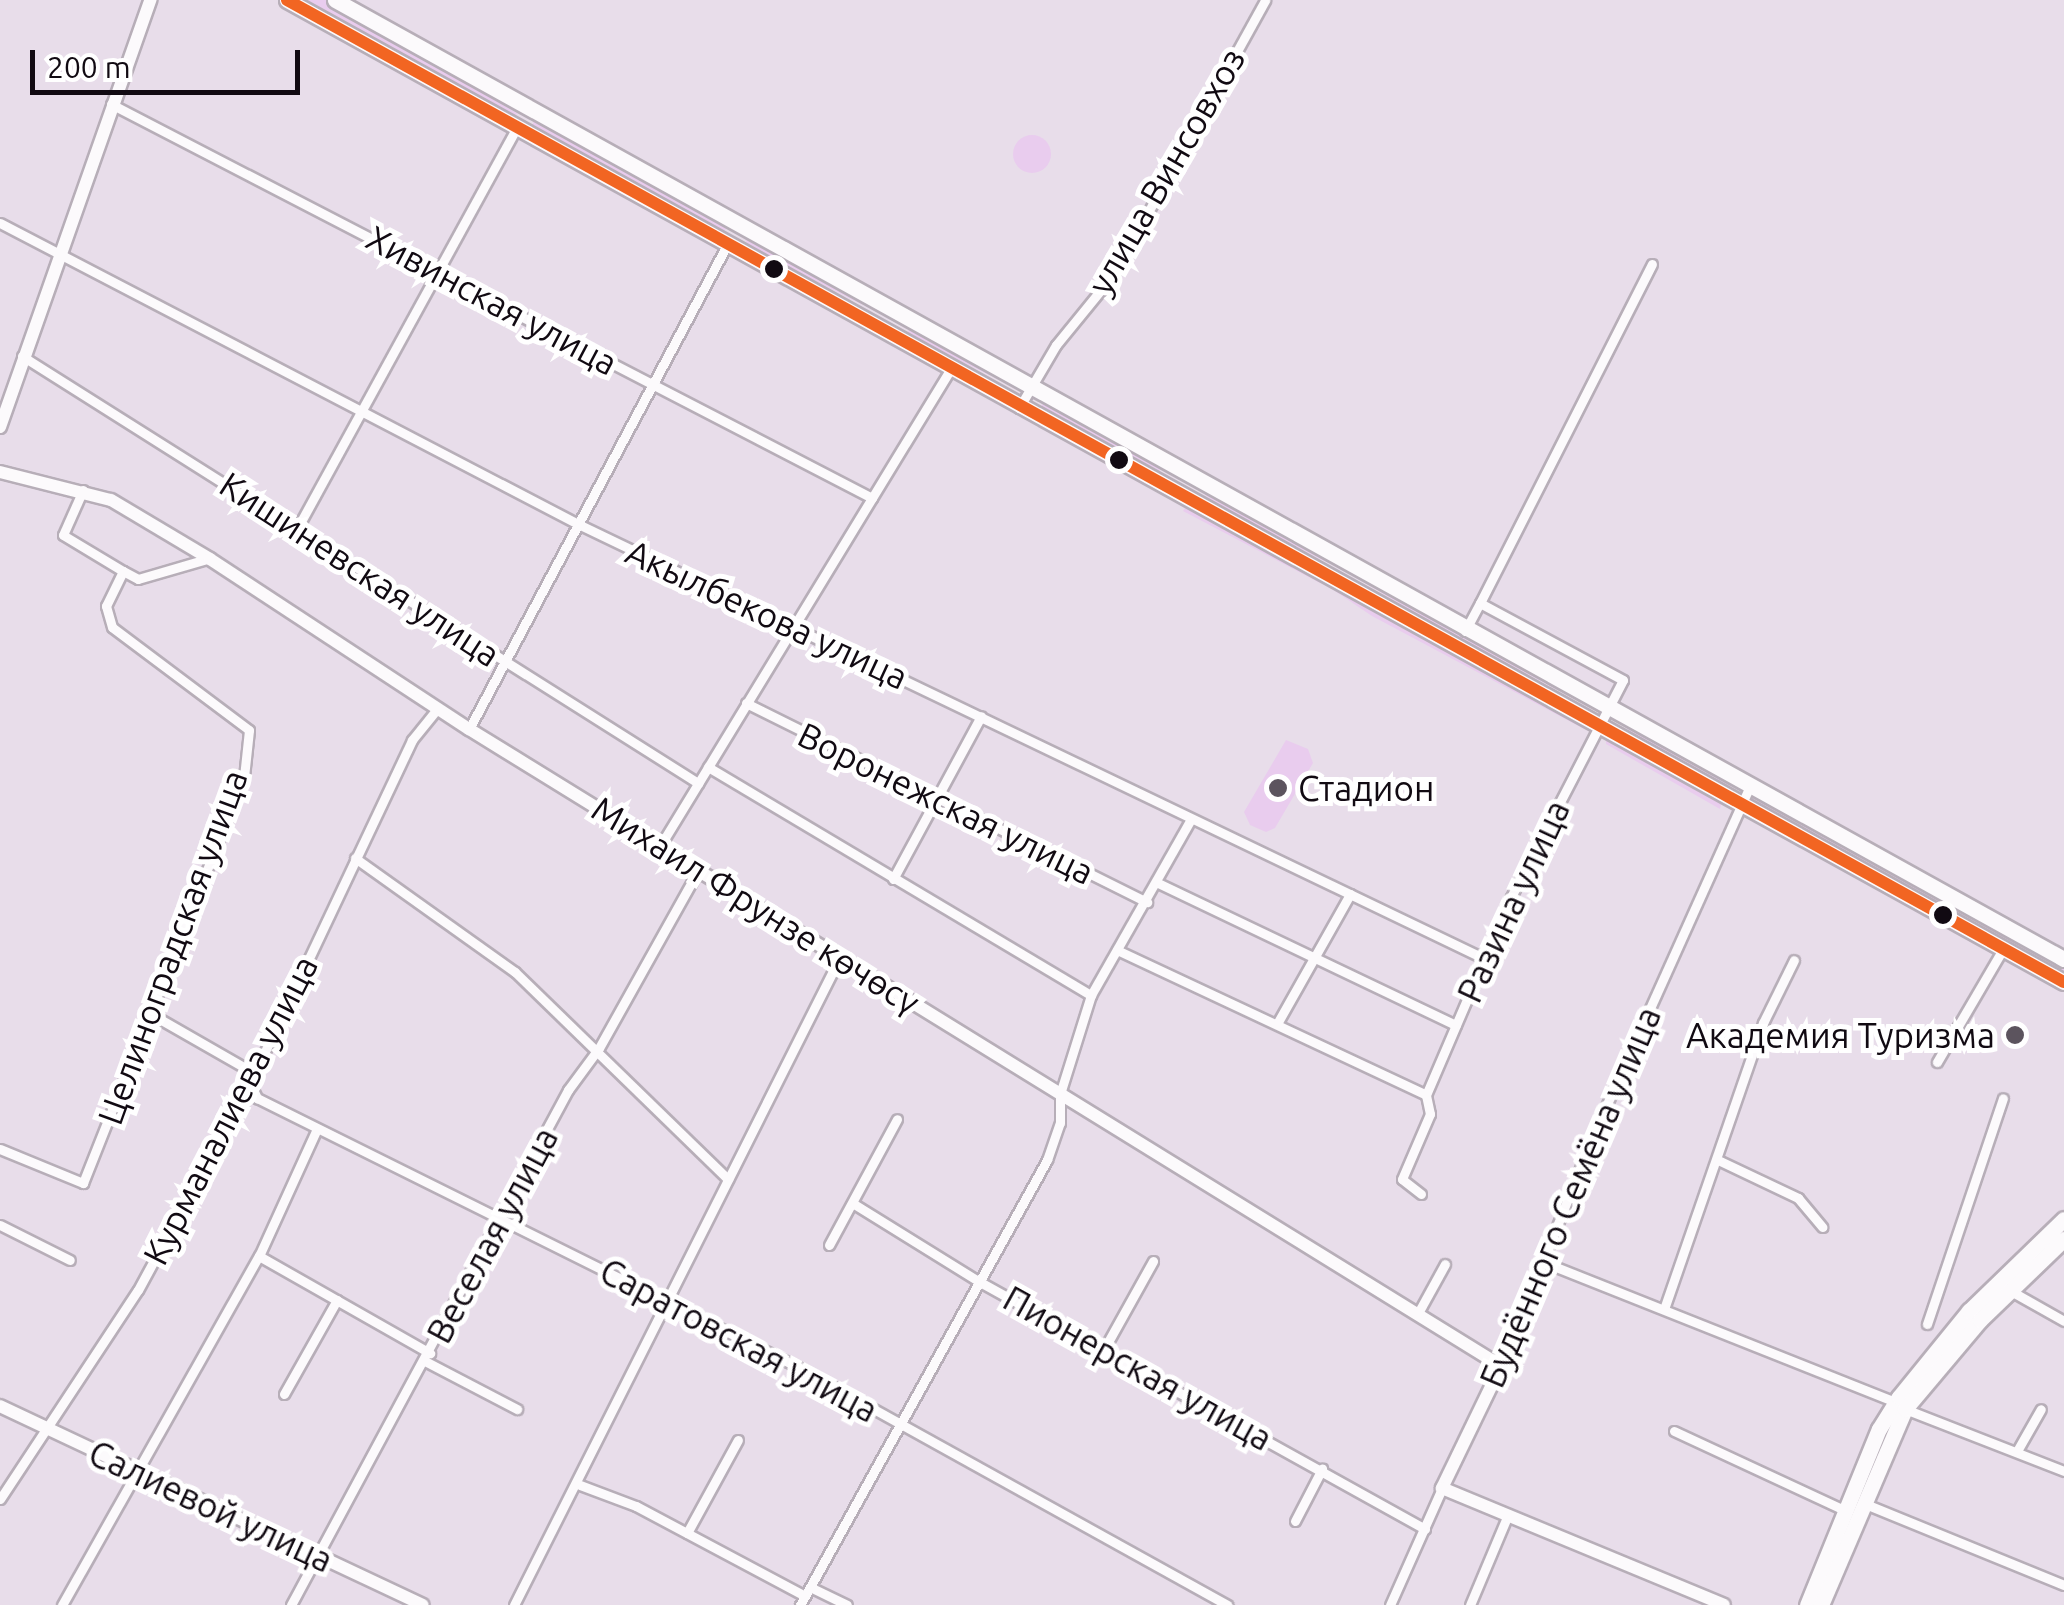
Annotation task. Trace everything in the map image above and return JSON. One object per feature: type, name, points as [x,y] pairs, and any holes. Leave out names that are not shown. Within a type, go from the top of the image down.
[{"type":"main road","points":[[0,428],[22,356],[150,0]]},
{"type":"main road","points":[[288,0],[1018,409],[2064,982]]},
{"type":"main road","points":[[336,0],[1465,632],[2064,960]]},
{"type":"main road","points":[[517,127],[528,108]]},
{"type":"main road","points":[[727,245],[737,224]]},
{"type":"main road","points":[[859,319],[869,299]]},
{"type":"main road","points":[[891,337],[902,317]]},
{"type":"main road","name":"Михаил Фрунзе көчөсү","points":[[0,472],[84,489],[210,558],[437,709],[1501,1366]]},
{"type":"main road","points":[[1174,493],[1184,474]]},
{"type":"main road","points":[[1808,1605],[1846,1511],[1900,1406],[1968,1312],[2064,1219]]},
{"type":"main road","points":[[1821,1605],[1900,1406],[2009,1290],[2064,1239]]},
{"type":"main road","name":"Будённого Семёна улица","points":[[1442,1488],[1501,1366]]},
{"type":"main road","name":"Салиевой улица","points":[[0,1406],[423,1605]]},
{"type":"main road","points":[[1442,1488],[1724,1605]]},
{"type":"street","name":"улица Винсовхоз","points":[[1018,409],[1056,345],[1114,274],[1265,0]]},
{"type":"street","name":"Хивинская улица","points":[[111,104],[441,271],[872,498]]},
{"type":"street","points":[[298,526],[517,127]]},
{"type":"street","name":"Акылбекова улица","points":[[0,222],[576,523],[1484,959]]},
{"type":"street","points":[[469,729],[727,245]]},
{"type":"street","points":[[1465,632],[1652,264]]},
{"type":"street","name":"Кишиневская улица","points":[[22,356],[298,526],[503,662],[698,783]]},
{"type":"street","points":[[660,846],[950,370]]},
{"type":"street","points":[[84,489],[63,535],[123,571],[138,579],[210,558]]},
{"type":"street","name":"Целиноградская улица","points":[[0,1149],[81,1185],[244,777],[252,735],[112,627],[106,606],[123,571]]},
{"type":"street","points":[[1480,602],[1623,680],[1606,710]]},
{"type":"street","name":"Воронежская улица","points":[[746,703],[936,801],[1147,902]]},
{"type":"street","name":"Курманалиева улица","points":[[0,1499],[138,1290],[252,1078],[412,740],[437,709]]},
{"type":"street","name":"Разина улица","points":[[1421,1194],[1402,1179],[1430,1114],[1426,1095],[1484,959],[1606,710]]},
{"type":"street","points":[[893,879],[982,716]]},
{"type":"street","points":[[708,766],[1092,995]]},
{"type":"street","name":"Будённого Семёна улица","points":[[1501,1366],[1546,1263],[1598,1124],[1748,788]]},
{"type":"street","points":[[805,1596],[903,1426],[1056,1141],[1060,1094],[1092,995],[1191,819]]},
{"type":"street","points":[[355,858],[515,972],[588,1045],[599,1048],[728,1179]]},
{"type":"street","name":"Веселая улица","points":[[291,1605],[428,1357],[568,1090],[599,1048],[698,870]]},
{"type":"street","points":[[1158,883],[1456,1024]]},
{"type":"street","points":[[1278,1022],[1350,894]]},
{"type":"street","points":[[1938,1062],[2004,949]]},
{"type":"street","points":[[1117,950],[1278,1022],[1426,1095]]},
{"type":"street","points":[[514,1605],[672,1302],[728,1179],[840,957]]},
{"type":"street","points":[[1664,1309],[1763,1022],[1794,960]]},
{"type":"street","name":"Саратовская улица","points":[[151,1014],[252,1078],[258,1098],[672,1302],[1228,1605]]},
{"type":"street","points":[[1927,1324],[2004,1098]]},
{"type":"street","points":[[829,1246],[897,1119]]},
{"type":"street","points":[[62,1605],[259,1256],[317,1130]]},
{"type":"street","points":[[1718,1160],[1798,1198],[1822,1227]]},
{"type":"street","name":"Пионерская улица","points":[[854,1204],[980,1282],[1424,1529]]},
{"type":"street","points":[[0,1225],[70,1260]]},
{"type":"street","points":[[259,1256],[517,1410]]},
{"type":"street","points":[[1104,1351],[1152,1262]]},
{"type":"street","points":[[1546,1263],[2063,1469]]},
{"type":"street","points":[[1417,1314],[1445,1264]]},
{"type":"street","points":[[2009,1290],[2064,1320]]},
{"type":"street","points":[[284,1394],[337,1300]]},
{"type":"street","points":[[2017,1452],[2041,1408]]},
{"type":"street","points":[[1674,1431],[1846,1511]]},
{"type":"street","points":[[687,1533],[738,1440]]},
{"type":"street","points":[[1294,1521],[1322,1469]]},
{"type":"street","points":[[580,1484],[687,1533],[805,1596],[846,1605]]},
{"type":"street","name":"Будённого Семёна улица","points":[[1390,1605],[1442,1488]]},
{"type":"street","points":[[1862,1503],[2064,1584]]},
{"type":"street","points":[[1470,1605],[1508,1517]]},
{"type":"shaded area","points":[[303,0],[327,0],[518,114],[511,116]]},
{"type":"shaded area","points":[[534,118],[728,226],[727,229],[719,232],[532,130]]},
{"type":"shaded area","points":[[1032,135],[1045,141],[1051,154],[1045,167],[1032,173],[1019,167],[1013,154],[1019,141]]},
{"type":"shaded area","points":[[743,235],[862,300],[861,304],[749,247]]},
{"type":"shaded area","points":[[910,325],[988,369],[989,375],[907,334]]},
{"type":"shaded area","points":[[1045,402],[1159,468],[1160,471],[1039,408]]},
{"type":"shaded area","points":[[1196,488],[1327,560],[1330,564],[1224,509]]},
{"type":"shaded area","points":[[1186,507],[1317,578],[1320,583],[1183,511]]},
{"type":"shaded area","points":[[1340,568],[1560,687],[1599,712],[1435,625]]},
{"type":"shaded area","points":[[1329,587],[1549,707],[1588,731],[1372,616]]},
{"type":"shaded area","points":[[1616,719],[1731,784],[1731,788],[1632,733]]},
{"type":"shaded area","points":[[1606,739],[1721,804],[1720,809],[1606,744]]},
{"type":"shaded area","name":"Стадион","points":[[1286,740],[1308,749],[1313,763],[1275,828],[1266,832],[1250,825],[1244,812]]},
{"type":"shaded area","points":[[1754,797],[2064,968],[2064,972],[1751,800]]},
{"type":"transit line","points":[[287,0],[2064,982]]},
{"type":"place","name":"Стадион","points":[[1278,788]]},
{"type":"place","name":"Академия Туризма","points":[[2015,1035]]}]
